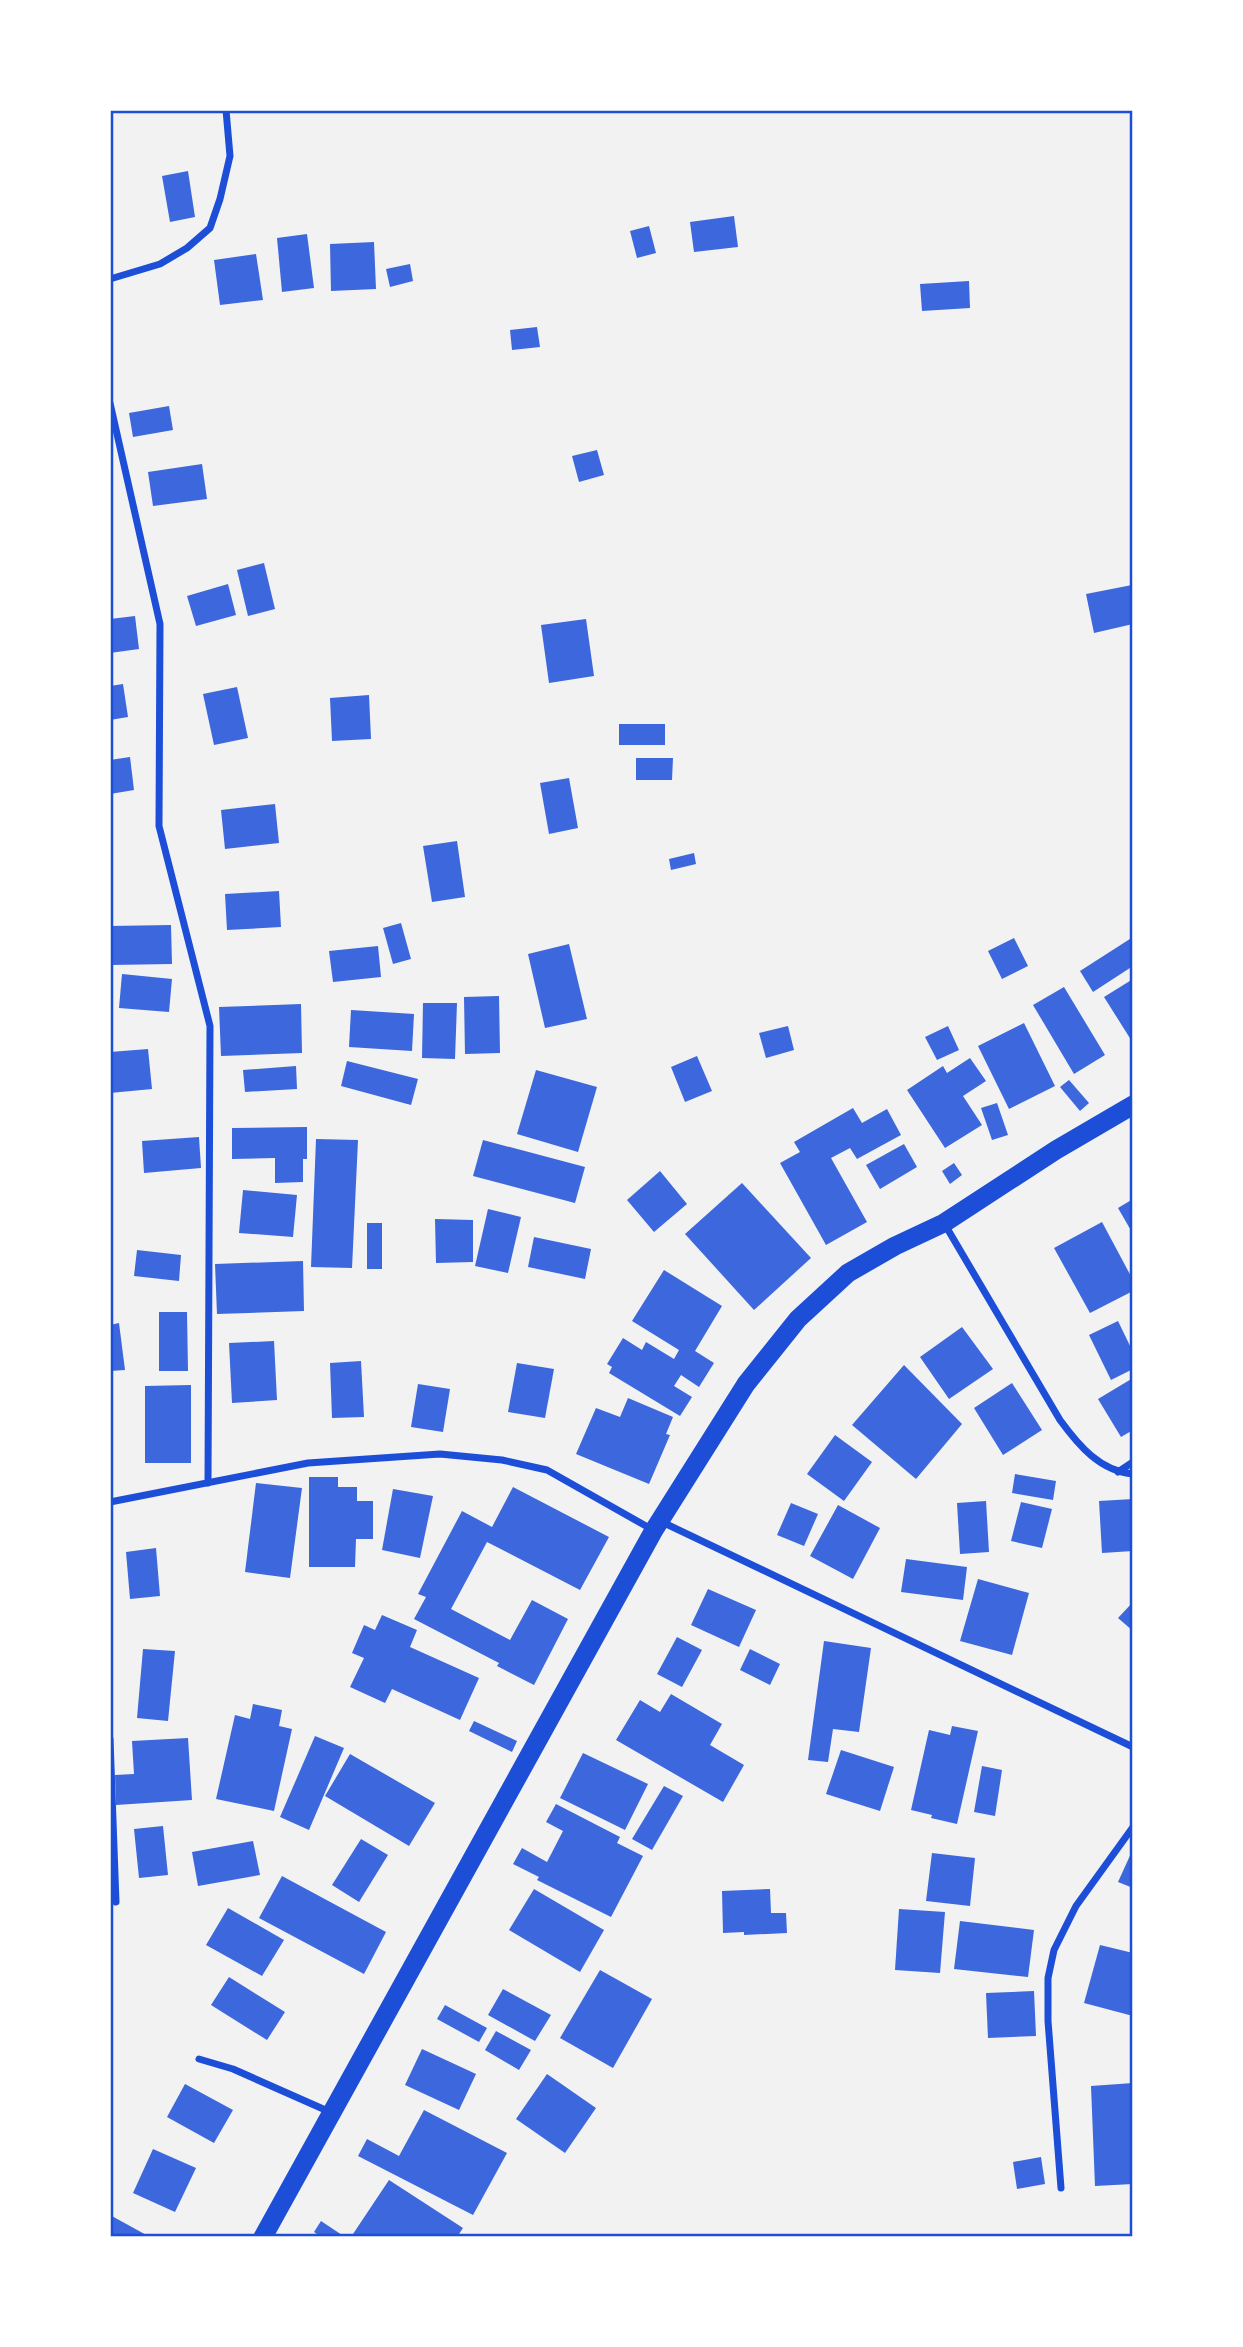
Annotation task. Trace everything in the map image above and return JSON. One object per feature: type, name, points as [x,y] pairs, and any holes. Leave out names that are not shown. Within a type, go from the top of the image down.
[{"type":"highway","points":[[263,2237],[656,1525],[746,1384],[797,1319],[848,1273],[895,1246],[944,1223],[1056,1150],[1133,1105]]},
{"type":"street","points":[[110,279],[160,264],[187,248],[211,228],[230,156],[226,110]]},
{"type":"street","points":[[110,404],[160,624],[159,826],[210,1026],[208,1483]]},
{"type":"street","points":[[944,1223],[1060,1420],[1083,1450],[1117,1472],[1133,1474]]},
{"type":"street","points":[[110,1502],[309,1463],[440,1454],[502,1460],[547,1470],[656,1525],[1133,1747]]},
{"type":"street","points":[[1117,1472],[1133,1462]]},
{"type":"street","points":[[110,1739],[116,1902]]},
{"type":"street","points":[[1061,2188],[1048,2021],[1048,1978],[1054,1950],[1076,1906],[1133,1827]]},
{"type":"street","points":[[199,2059],[233,2069],[330,2112]]},
{"type":"building","points":[[188,171],[195,217],[170,222],[162,176]]},
{"type":"building","points":[[734,216],[738,247],[694,252],[690,222]]},
{"type":"building","points":[[649,226],[656,253],[637,258],[630,231]]},
{"type":"building","points":[[307,234],[314,288],[282,292],[277,238]]},
{"type":"building","points":[[374,242],[376,289],[331,291],[330,244]]},
{"type":"building","points":[[256,254],[263,300],[220,305],[214,260]]},
{"type":"building","points":[[410,264],[413,281],[390,287],[386,269]]},
{"type":"building","points":[[969,281],[970,308],[922,311],[920,284]]},
{"type":"building","points":[[537,327],[540,347],[512,350],[510,330]]},
{"type":"building","points":[[169,406],[173,430],[133,437],[129,413]]},
{"type":"building","points":[[597,450],[604,475],[579,482],[572,456]]},
{"type":"building","points":[[202,464],[207,499],[153,506],[148,472]]},
{"type":"building","points":[[264,563],[275,609],[248,616],[237,570]]},
{"type":"building","points":[[228,584],[236,615],[196,626],[187,596]]},
{"type":"building","points":[[1132,585],[1133,624],[1094,633],[1086,594]]},
{"type":"building","points":[[135,616],[139,649],[110,653],[110,619]]},
{"type":"building","points":[[586,619],[594,676],[549,683],[541,625]]},
{"type":"building","points":[[123,684],[128,717],[110,720],[110,686]]},
{"type":"building","points":[[237,687],[248,738],[214,745],[203,694]]},
{"type":"building","points":[[369,695],[371,739],[332,741],[330,698]]},
{"type":"building","points":[[619,724],[665,724],[665,745],[619,745]]},
{"type":"building","points":[[130,757],[134,790],[110,794],[110,760]]},
{"type":"building","points":[[636,758],[673,758],[672,780],[636,780]]},
{"type":"building","points":[[569,778],[578,828],[549,834],[540,783]]},
{"type":"building","points":[[275,804],[279,843],[225,849],[221,810]]},
{"type":"building","points":[[457,841],[465,897],[432,902],[423,846]]},
{"type":"building","points":[[694,853],[696,864],[671,870],[669,859]]},
{"type":"building","points":[[279,891],[281,927],[227,930],[225,894]]},
{"type":"building","points":[[401,923],[411,959],[393,964],[383,928]]},
{"type":"building","points":[[171,925],[172,964],[110,965],[110,926]]},
{"type":"building","points":[[1133,937],[1133,966],[1093,992],[1080,971]]},
{"type":"building","points":[[1014,938],[1028,966],[1002,979],[988,951]]},
{"type":"building","points":[[569,944],[587,1019],[545,1028],[528,954]]},
{"type":"building","points":[[378,946],[381,977],[333,982],[329,951]]},
{"type":"building","points":[[122,974],[172,979],[169,1012],[119,1008]]},
{"type":"building","points":[[1133,979],[1133,1043],[1104,997]]},
{"type":"building","points":[[1064,987],[1105,1055],[1074,1074],[1033,1005]]},
{"type":"building","points":[[499,996],[500,1053],[465,1054],[464,997]]},
{"type":"building","points":[[423,1003],[457,1003],[455,1059],[422,1058]]},
{"type":"building","points":[[301,1004],[302,1053],[221,1056],[219,1007]]},
{"type":"building","points":[[351,1010],[414,1014],[412,1051],[349,1047]]},
{"type":"building","points":[[1024,1023],[1055,1086],[1009,1109],[978,1046]]},
{"type":"building","points":[[788,1026],[794,1050],[766,1058],[759,1033]]},
{"type":"building","points":[[948,1026],[959,1050],[937,1060],[925,1037]]},
{"type":"building","points":[[148,1049],[152,1089],[110,1093],[110,1052]]},
{"type":"building","points":[[697,1056],[712,1091],[685,1102],[671,1067]]},
{"type":"building","points":[[970,1058],[986,1081],[963,1096],[982,1125],[945,1148],[907,1090],[943,1066],[947,1073]]},
{"type":"building","points":[[347,1061],[418,1079],[411,1105],[341,1086]]},
{"type":"building","points":[[296,1066],[297,1089],[245,1092],[243,1070]]},
{"type":"building","points":[[536,1070],[597,1087],[578,1152],[517,1134]]},
{"type":"building","points":[[1069,1080],[1089,1103],[1080,1111],[1060,1087]]},
{"type":"building","points":[[997,1103],[1008,1135],[992,1140],[981,1108]]},
{"type":"building","points":[[853,1108],[862,1123],[887,1109],[901,1135],[857,1159],[850,1148],[831,1158],[867,1222],[826,1245],[780,1163],[800,1152],[794,1142]]},
{"type":"building","points":[[307,1127],[307,1159],[303,1159],[303,1182],[275,1183],[275,1158],[232,1159],[232,1128]]},
{"type":"building","points":[[199,1137],[201,1168],[144,1173],[142,1141]]},
{"type":"building","points":[[316,1139],[358,1140],[352,1268],[311,1267]]},
{"type":"building","points":[[483,1140],[585,1167],[575,1203],[473,1176]]},
{"type":"building","points":[[904,1144],[917,1167],[880,1189],[866,1165]]},
{"type":"building","points":[[954,1163],[962,1175],[950,1184],[942,1171]]},
{"type":"building","points":[[660,1171],[687,1204],[654,1232],[627,1200]]},
{"type":"building","points":[[742,1183],[811,1258],[754,1310],[685,1234]]},
{"type":"building","points":[[243,1190],[297,1195],[293,1237],[239,1233]]},
{"type":"building","points":[[1133,1199],[1133,1234],[1118,1208]]},
{"type":"building","points":[[488,1209],[521,1217],[508,1273],[475,1266]]},
{"type":"building","points":[[435,1219],[473,1220],[473,1262],[436,1263]]},
{"type":"building","points":[[1102,1222],[1133,1280],[1133,1291],[1090,1313],[1054,1248]]},
{"type":"building","points":[[367,1223],[382,1223],[382,1269],[367,1269]]},
{"type":"building","points":[[534,1237],[591,1249],[585,1279],[528,1267]]},
{"type":"building","points":[[137,1250],[181,1255],[179,1281],[134,1276]]},
{"type":"building","points":[[303,1261],[304,1311],[217,1314],[215,1264]]},
{"type":"building","points":[[664,1270],[722,1306],[695,1351],[714,1363],[699,1387],[681,1375],[674,1386],[692,1397],[680,1416],[609,1373],[612,1367],[607,1364],[623,1338],[642,1350],[646,1342],[674,1359],[679,1350],[632,1321]]},
{"type":"building","points":[[159,1312],[187,1312],[188,1371],[159,1371]]},
{"type":"building","points":[[1118,1321],[1133,1352],[1133,1369],[1111,1380],[1089,1335]]},
{"type":"building","points":[[119,1323],[125,1370],[110,1371],[110,1325]]},
{"type":"building","points":[[962,1327],[993,1369],[949,1399],[920,1357]]},
{"type":"building","points":[[274,1341],[277,1400],[232,1403],[229,1343]]},
{"type":"building","points":[[361,1361],[364,1417],[332,1418],[330,1363]]},
{"type":"building","points":[[517,1363],[554,1369],[545,1418],[508,1412]]},
{"type":"building","points":[[904,1365],[962,1424],[916,1479],[852,1425]]},
{"type":"building","points":[[1133,1378],[1133,1430],[1121,1437],[1098,1399]]},
{"type":"building","points":[[1012,1383],[1042,1430],[1003,1455],[974,1408]]},
{"type":"building","points":[[418,1384],[450,1389],[443,1432],[411,1427]]},
{"type":"building","points":[[191,1385],[191,1463],[145,1463],[145,1386]]},
{"type":"building","points":[[628,1398],[673,1417],[666,1434],[670,1435],[649,1484],[576,1454],[596,1408],[620,1417]]},
{"type":"building","points":[[835,1435],[872,1462],[844,1501],[807,1474]]},
{"type":"building","points":[[1015,1474],[1056,1481],[1053,1500],[1012,1493]]},
{"type":"building","points":[[309,1477],[338,1477],[338,1487],[357,1487],[357,1501],[373,1501],[373,1539],[356,1539],[355,1567],[309,1567]]},
{"type":"building","points":[[256,1483],[302,1488],[290,1578],[245,1572]]},
{"type":"building","points":[[513,1487],[609,1537],[580,1590],[487,1542],[451,1609],[510,1640],[532,1600],[568,1619],[534,1685],[497,1666],[499,1663],[414,1619],[426,1597],[418,1594],[462,1511],[492,1527]]},
{"type":"building","points":[[393,1489],[433,1496],[420,1558],[382,1550]]},
{"type":"building","points":[[1133,1499],[1133,1551],[1102,1553],[1099,1501]]},
{"type":"building","points":[[986,1501],[989,1552],[960,1554],[957,1503]]},
{"type":"building","points":[[1021,1502],[1052,1509],[1042,1548],[1011,1541]]},
{"type":"building","points":[[791,1503],[818,1514],[804,1546],[777,1535]]},
{"type":"building","points":[[838,1505],[880,1528],[853,1579],[810,1556]]},
{"type":"building","points":[[156,1548],[160,1596],[130,1599],[126,1552]]},
{"type":"building","points":[[906,1559],[967,1567],[963,1600],[901,1592]]},
{"type":"building","points":[[978,1579],[1029,1593],[1012,1655],[960,1641]]},
{"type":"building","points":[[708,1589],[756,1610],[739,1647],[691,1625]]},
{"type":"building","points":[[1133,1602],[1133,1631],[1118,1618]]},
{"type":"building","points":[[382,1615],[417,1630],[410,1647],[479,1678],[460,1720],[392,1689],[385,1703],[350,1687],[364,1658],[352,1653],[364,1625],[375,1630]]},
{"type":"building","points":[[677,1637],[702,1650],[682,1687],[657,1674]]},
{"type":"building","points":[[824,1641],[871,1648],[859,1732],[833,1729],[828,1762],[808,1760]]},
{"type":"building","points":[[143,1649],[175,1651],[168,1721],[137,1718]]},
{"type":"building","points":[[750,1649],[780,1664],[770,1685],[740,1670]]},
{"type":"building","points":[[671,1694],[722,1724],[710,1745],[744,1765],[723,1802],[616,1740],[640,1700],[660,1712]]},
{"type":"building","points":[[253,1704],[282,1710],[279,1726],[292,1729],[274,1811],[216,1799],[235,1715],[250,1719]]},
{"type":"building","points":[[474,1721],[517,1741],[512,1752],[469,1731]]},
{"type":"building","points":[[952,1726],[978,1731],[957,1824],[911,1810],[929,1730],[950,1735]]},
{"type":"building","points":[[315,1736],[344,1748],[309,1830],[280,1817]]},
{"type":"building","points":[[188,1738],[192,1800],[116,1805],[115,1775],[134,1774],[132,1741]]},
{"type":"building","points":[[841,1750],[894,1767],[880,1811],[826,1794]]},
{"type":"building","points":[[583,1753],[648,1784],[625,1830],[560,1798]]},
{"type":"building","points":[[350,1754],[435,1803],[409,1846],[325,1796]]},
{"type":"building","points":[[982,1766],[1002,1770],[995,1816],[974,1812]]},
{"type":"building","points":[[664,1786],[683,1796],[652,1850],[632,1839]]},
{"type":"building","points":[[556,1804],[620,1837],[617,1843],[643,1856],[611,1917],[537,1880],[539,1877],[513,1864],[522,1848],[547,1862],[563,1831],[546,1822]]},
{"type":"building","points":[[163,1826],[168,1875],[139,1878],[134,1829]]},
{"type":"building","points":[[361,1839],[388,1855],[359,1902],[332,1885]]},
{"type":"building","points":[[253,1841],[260,1875],[198,1886],[192,1852]]},
{"type":"building","points":[[1133,1849],[1133,1888],[1118,1882]]},
{"type":"building","points":[[932,1853],[975,1858],[970,1906],[926,1901]]},
{"type":"building","points":[[282,1876],[386,1932],[364,1974],[259,1918]]},
{"type":"building","points":[[534,1889],[604,1930],[580,1972],[509,1930]]},
{"type":"building","points":[[770,1889],[771,1913],[786,1913],[787,1933],[723,1933],[722,1891]]},
{"type":"building","points":[[228,1908],[284,1940],[262,1976],[206,1945]]},
{"type":"building","points":[[899,1909],[945,1912],[940,1973],[895,1970]]},
{"type":"building","points":[[960,1921],[1034,1930],[1028,1977],[954,1969]]},
{"type":"building","points":[[1100,1945],[1133,1953],[1133,2016],[1084,2003]]},
{"type":"building","points":[[600,1970],[652,1999],[613,2068],[560,2038]]},
{"type":"building","points":[[229,1977],[285,2012],[267,2040],[211,2005]]},
{"type":"building","points":[[503,1989],[551,2015],[535,2041],[488,2015]]},
{"type":"building","points":[[1034,1991],[1036,2036],[988,2038],[986,1993]]},
{"type":"building","points":[[445,2005],[487,2028],[479,2042],[437,2019]]},
{"type":"building","points":[[496,2031],[531,2050],[519,2070],[485,2050]]},
{"type":"building","points":[[422,2049],[476,2074],[459,2110],[405,2085]]},
{"type":"building","points":[[547,2074],[596,2108],[565,2153],[516,2119]]},
{"type":"building","points":[[1133,2083],[1133,2184],[1095,2186],[1091,2086]]},
{"type":"building","points":[[185,2084],[233,2110],[214,2143],[167,2117]]},
{"type":"building","points":[[424,2110],[507,2153],[473,2215],[358,2156],[367,2139],[399,2156]]},
{"type":"building","points":[[153,2149],[196,2168],[175,2212],[133,2193]]},
{"type":"building","points":[[1041,2157],[1045,2184],[1017,2189],[1013,2162]]},
{"type":"building","points":[[389,2180],[463,2228],[457,2237],[351,2237]]},
{"type":"building","points":[[110,2215],[150,2237],[110,2237]]},
{"type":"building","points":[[321,2221],[342,2235],[321,2237],[314,2232]]}]
